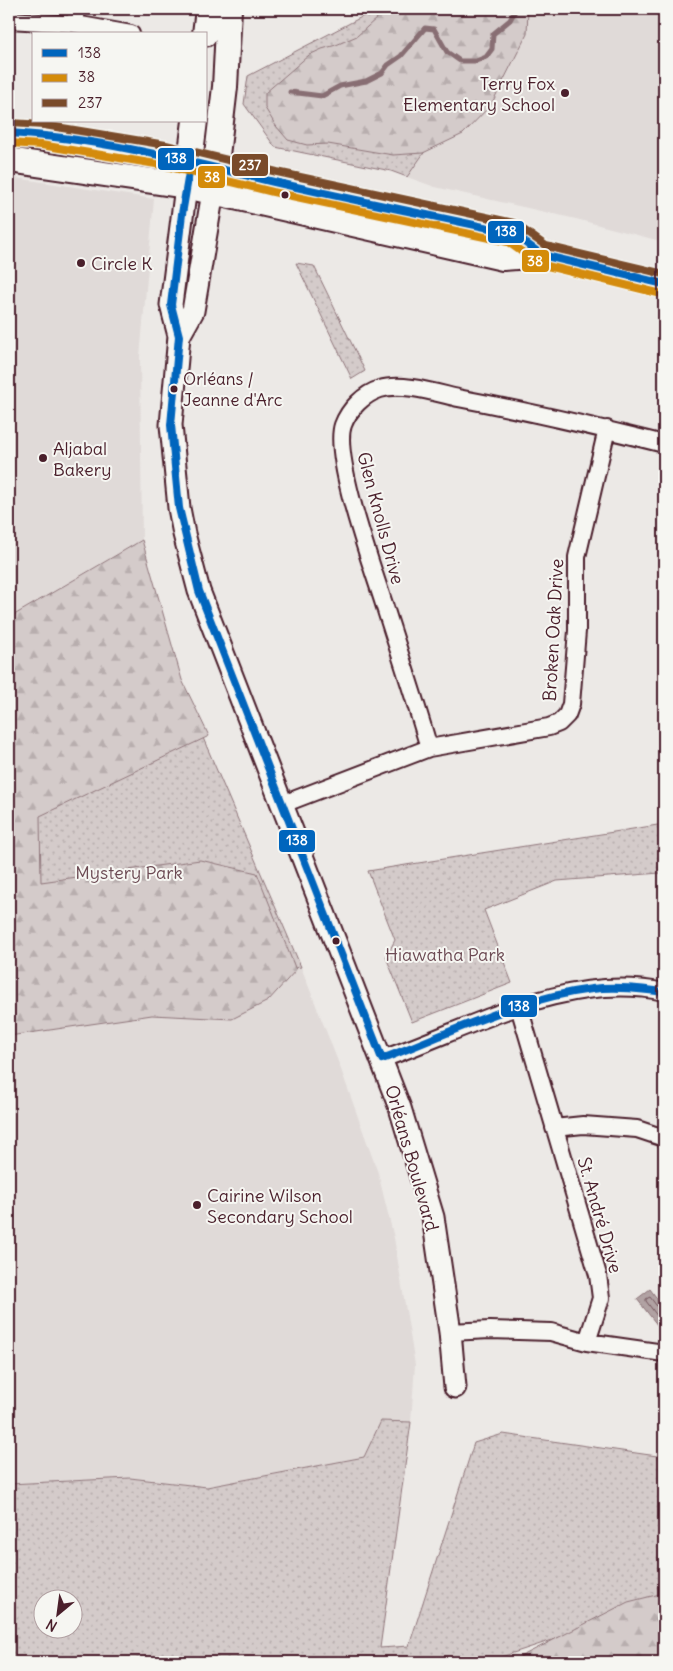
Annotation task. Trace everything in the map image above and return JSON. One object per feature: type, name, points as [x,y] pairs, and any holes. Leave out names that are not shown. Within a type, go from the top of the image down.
[{"type":"main road","points":[[205,32],[208,9]]},
{"type":"main road","name":"Orléans Boulevard","points":[[213,192],[225,87],[230,9]]},
{"type":"main road","name":"Orléans Boulevard","points":[[186,186],[196,122]]},
{"type":"main road","points":[[9,133],[42,135],[191,161],[275,182],[512,233],[542,255]]},
{"type":"main road","points":[[9,160],[186,186],[503,258],[542,255],[664,284]]},
{"type":"street","points":[[9,20],[76,16],[125,32]]},
{"type":"street","name":"Orléans Boulevard","points":[[186,186],[171,304],[179,336],[171,425],[176,480],[184,534],[199,591],[400,1108],[433,1217],[450,1332],[455,1387]]},
{"type":"street","name":"Orléans Boulevard","points":[[179,336],[193,310],[213,192]]},
{"type":"street","name":"Glen Knolls Drive","points":[[429,748],[355,511],[344,464],[342,445],[343,425],[353,409],[365,396],[381,389],[401,387],[506,407],[607,429],[664,444]]},
{"type":"street","name":"Broken Oak Drive","points":[[283,804],[429,748],[549,727],[559,723],[567,715],[572,693],[577,631],[577,557],[607,429]]},
{"type":"street","points":[[382,1059],[519,1007],[552,997],[587,990],[623,988],[664,992]]},
{"type":"street","name":"St. André Drive","points":[[519,1007],[598,1275],[601,1298],[587,1342]]},
{"type":"street","points":[[554,1128],[583,1125],[637,1129],[664,1138]]},
{"type":"street","points":[[450,1332],[490,1330],[551,1332],[587,1342],[664,1353]]},
{"type":"shaded area","name":"Terry Fox Elementary School","points":[[525,9],[664,9],[664,242],[576,219],[435,187],[407,177]]},
{"type":"shaded area","points":[[9,177],[154,199],[140,357],[142,540],[9,618]]},
{"type":"shaded area","name":"Cairine Wilson Secondary School","points":[[301,967],[339,1064],[378,1173],[394,1238],[415,1365],[411,1422],[381,1421],[364,1457],[207,1487],[130,1478],[9,1484],[9,1014]]},
{"type":"green space","points":[[377,9],[525,9],[407,177],[391,171],[275,147],[244,104],[248,76]]},
{"type":"green space","points":[[387,9],[528,9],[527,34],[491,105],[463,134],[423,153],[393,155],[328,144],[307,145],[288,140],[276,126],[265,108],[265,93],[309,55],[357,36]]},
{"type":"green space","points":[[296,263],[314,266],[365,371],[352,379]]},
{"type":"green space","name":"Mystery Park","points":[[142,540],[182,680],[209,736],[40,816],[41,882],[200,860],[257,873],[296,970],[268,1001],[232,1019],[152,1015],[9,1036],[9,618]]},
{"type":"green space","name":"Mystery Park","points":[[9,622],[162,642],[301,967],[9,1014]]},
{"type":"green space","name":"Hiawatha Park","points":[[664,824],[664,875],[660,873],[557,881],[484,910],[512,983],[412,1022],[386,957],[395,940],[368,871]]},
{"type":"green space","points":[[381,1421],[411,1422],[380,1648],[409,1646],[474,1443],[503,1434],[664,1457],[664,1603],[486,1662],[9,1662],[9,1484],[130,1478],[207,1487],[364,1457]]},
{"type":"green space","points":[[664,1593],[664,1662],[502,1662],[516,1659],[628,1602]]},
{"type":"water","points":[[650,1289],[664,1308],[664,1321],[658,1326],[637,1299]]},
{"type":"waterway","points":[[290,92],[322,96],[340,86],[366,81],[382,73],[388,65],[401,56],[425,28],[434,29],[447,52],[460,61],[476,61],[486,57],[492,49],[493,34],[510,20],[516,9]]},
{"type":"transit line","name":"237","points":[[10,123],[44,125],[166,145],[277,172],[514,223],[546,246],[664,274]]},
{"type":"transit line","name":"138","points":[[9,133],[109,145],[512,233],[542,255],[664,284]]},
{"type":"transit line","name":"38","points":[[9,143],[41,145],[162,165],[273,192],[508,242],[539,264],[662,294]]},
{"type":"transit line","name":"138","points":[[191,161],[182,214],[171,305],[179,336],[171,425],[179,508],[199,591],[382,1059]]},
{"type":"transit line","name":"138","points":[[382,1059],[511,1008],[538,1000],[592,989],[637,989],[664,992]]},
{"type":"place","name":"Terry Fox Elementary School","points":[[565,93]]},
{"type":"place","name":"Circle K","points":[[81,263]]},
{"type":"place","name":"Orléans / Jeanne d'Arc","points":[[174,389]]},
{"type":"place","name":"Aljabal Bakery","points":[[43,458]]},
{"type":"place","name":"Cairine Wilson Secondary School","points":[[197,1205]]}]
